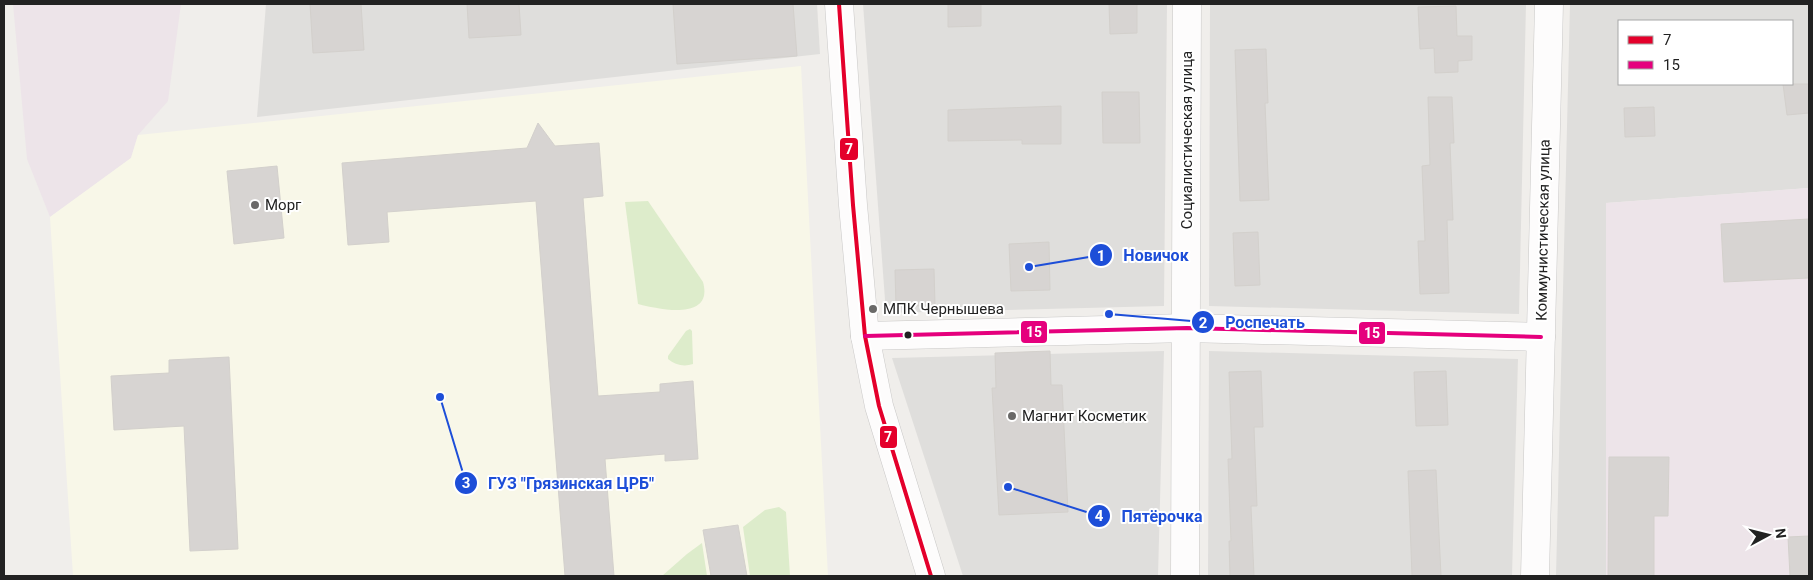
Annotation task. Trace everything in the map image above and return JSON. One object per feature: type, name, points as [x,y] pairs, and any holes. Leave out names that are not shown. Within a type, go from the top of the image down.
[{"type":"street","points":[[839,4],[853,205],[865,336],[879,406],[931,576]]},
{"type":"street","name":"Социалистическая улица","points":[[1185,576],[1187,4]]},
{"type":"street","name":"Коммунистическая улица","points":[[1535,576],[1549,4]]},
{"type":"street","points":[[865,336],[1187,328],[1541,337]]},
{"type":"shaded area","points":[[13,4],[181,4],[168,101],[138,135],[131,158],[50,217],[27,159]]},
{"type":"shaded area","points":[[266,4],[817,4],[820,54],[257,117]]},
{"type":"shaded area","points":[[863,4],[1167,4],[1164,306],[886,313]]},
{"type":"shaded area","points":[[1210,4],[1526,4],[1519,314],[1209,306]]},
{"type":"shaded area","points":[[1570,4],[1809,4],[1809,188],[1606,203],[1606,576],[1556,576]]},
{"type":"shaded area","points":[[801,66],[828,576],[73,576],[50,217],[131,158],[138,135]]},
{"type":"shaded area","points":[[1809,188],[1809,576],[1606,576],[1606,203]]},
{"type":"shaded area","points":[[1164,351],[1158,576],[963,576],[892,358]]},
{"type":"shaded area","points":[[1209,351],[1518,359],[1512,576],[1208,576]]},
{"type":"green space","points":[[648,201],[703,282],[704,295],[700,303],[693,308],[670,310],[638,304],[625,202]]},
{"type":"green space","points":[[690,329],[692,331],[693,364],[680,365],[674,363],[668,359],[668,356],[686,331]]},
{"type":"green space","points":[[779,507],[786,512],[790,576],[750,576],[743,527],[765,510]]},
{"type":"green space","points":[[702,543],[707,576],[662,576],[687,554]]},
{"type":"building","points":[[310,4],[361,4],[364,50],[313,53]]},
{"type":"building","points":[[467,4],[519,4],[521,35],[469,38]]},
{"type":"building","points":[[673,4],[793,4],[797,56],[677,64]]},
{"type":"building","points":[[948,4],[981,4],[981,26],[948,27]]},
{"type":"building","points":[[1109,4],[1137,4],[1137,33],[1110,34]]},
{"type":"building","points":[[1456,6],[1457,36],[1472,36],[1472,60],[1458,61],[1458,72],[1435,73],[1434,48],[1420,49],[1418,7]]},
{"type":"building","points":[[1266,49],[1268,103],[1265,103],[1269,200],[1240,201],[1235,50]]},
{"type":"building","points":[[1809,84],[1809,113],[1787,115],[1783,85]]},
{"type":"building","points":[[1102,92],[1139,92],[1140,143],[1103,143]]},
{"type":"building","points":[[1428,97],[1452,97],[1454,143],[1450,143],[1453,220],[1447,220],[1449,293],[1420,294],[1418,241],[1425,241],[1422,166],[1430,165]]},
{"type":"building","points":[[1061,106],[1061,144],[1022,144],[1022,140],[948,141],[948,110]]},
{"type":"building","points":[[1654,107],[1655,136],[1625,137],[1624,108]]},
{"type":"building","points":[[538,123],[555,146],[599,143],[603,196],[583,198],[598,396],[660,392],[660,384],[693,381],[698,459],[665,461],[665,454],[605,459],[614,576],[565,576],[536,201],[387,212],[389,242],[348,245],[342,163],[527,148]]},
{"type":"building","name":"Морг","points":[[277,166],[284,238],[234,244],[227,171]]},
{"type":"building","points":[[1809,219],[1809,278],[1724,282],[1721,224]]},
{"type":"building","points":[[1258,232],[1260,285],[1235,286],[1233,233]]},
{"type":"building","points":[[1049,242],[1050,290],[1011,291],[1009,244]]},
{"type":"building","points":[[934,269],[935,305],[896,307],[895,270]]},
{"type":"building","points":[[1050,351],[1051,385],[1062,385],[1068,512],[999,515],[992,388],[996,388],[995,353]]},
{"type":"building","points":[[229,357],[238,549],[190,551],[184,426],[114,430],[111,376],[169,373],[169,360]]},
{"type":"building","points":[[1261,371],[1263,427],[1254,427],[1257,506],[1251,506],[1254,576],[1230,576],[1229,541],[1231,541],[1228,459],[1232,459],[1229,372]]},
{"type":"building","points":[[1446,371],[1448,425],[1416,426],[1414,372]]},
{"type":"building","points":[[1609,457],[1669,457],[1668,516],[1654,516],[1654,576],[1608,576]]},
{"type":"building","points":[[1436,470],[1441,576],[1412,576],[1408,471]]},
{"type":"building","points":[[738,525],[747,576],[711,576],[703,530]]},
{"type":"building","points":[[1809,536],[1809,576],[1790,576],[1788,537]]},
{"type":"transit line","name":"7","points":[[839,4],[853,205],[865,336],[879,406],[931,576]]},
{"type":"transit line","name":"15","points":[[865,336],[1187,328],[1541,337]]},
{"type":"place","name":"Морг","points":[[255,205]]},
{"type":"place","name":"Новичок","points":[[1029,267]]},
{"type":"place","name":"МПК Чернышева","points":[[873,309]]},
{"type":"place","name":"Роспечать","points":[[1109,314]]},
{"type":"place","name":"ГУЗ \"Грязинская ЦРБ\"","points":[[440,397]]},
{"type":"place","name":"Магнит Косметик","points":[[1012,416]]},
{"type":"place","name":"Пятёрочка","points":[[1008,487]]}]
